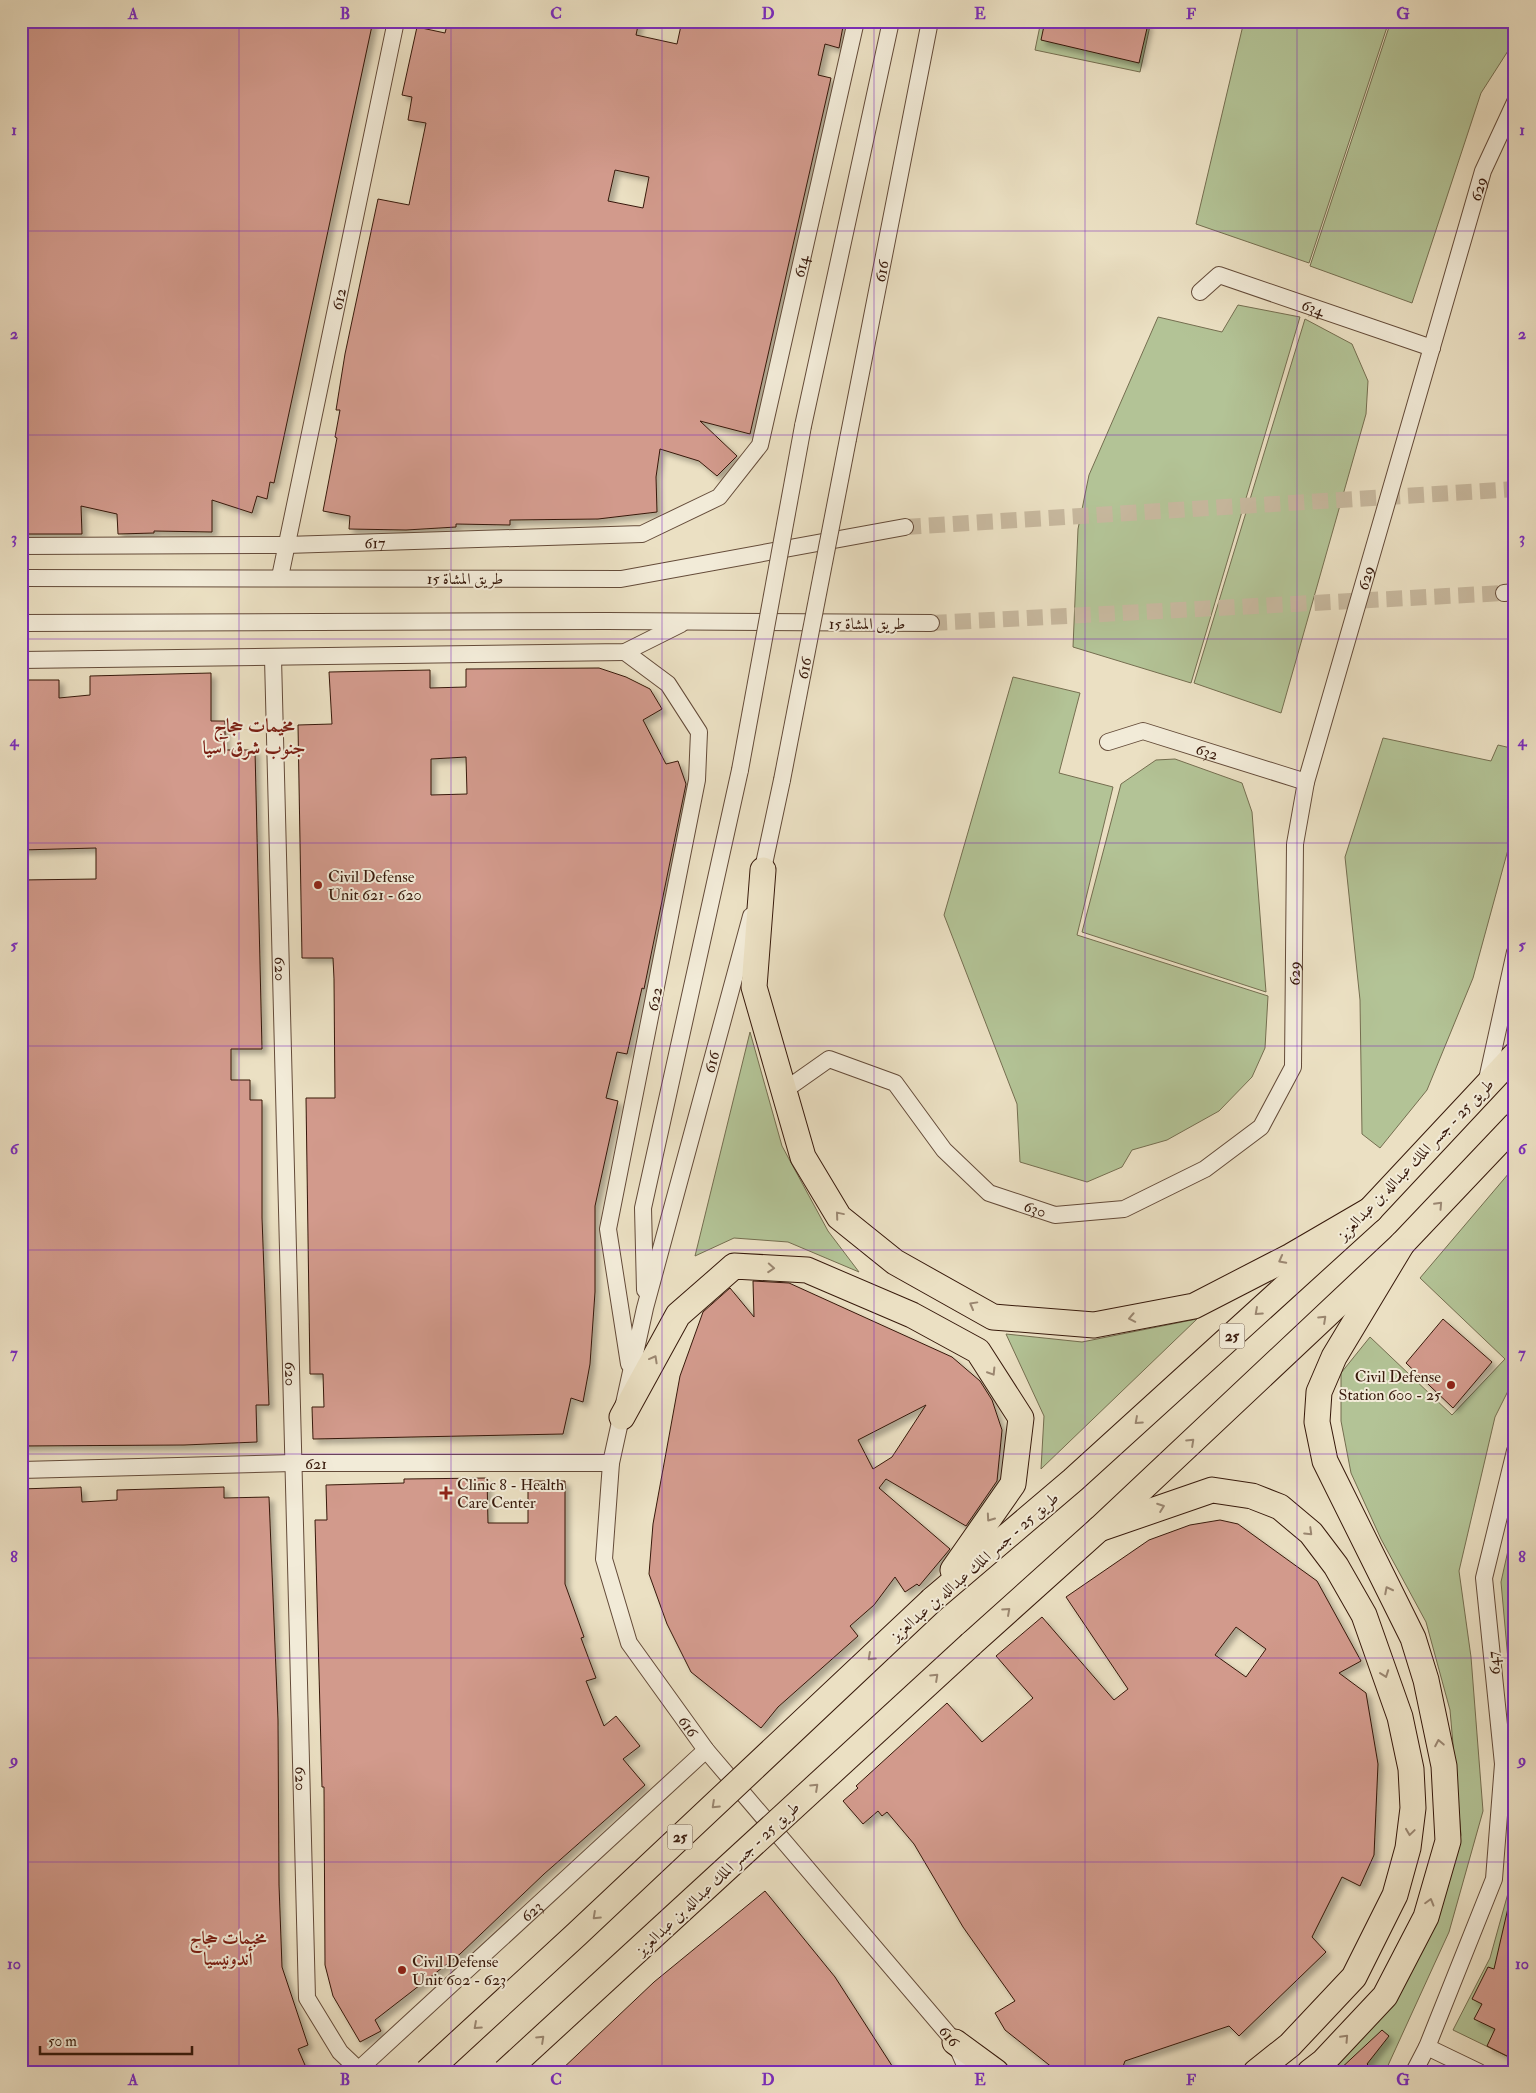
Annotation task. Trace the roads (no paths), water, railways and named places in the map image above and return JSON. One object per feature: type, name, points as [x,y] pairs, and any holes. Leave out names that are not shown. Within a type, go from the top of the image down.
[{"type":"main road","points":[[763,870],[754,987],[803,1157],[839,1217],[895,1262],[993,1317],[1094,1325],[1194,1306],[1291,1256],[1370,1210]]},
{"type":"main road","name":"طريق 25 - جسر الملك عبدالله بن عبدالعزيز","points":[[427,2072],[577,1934],[932,1600],[1073,1480],[1370,1210],[1515,1055]]},
{"type":"main road","name":"طريق 25 - جسر الملك عبدالله بن عبدالعزيز","points":[[505,2072],[1099,1529],[1402,1244],[1515,1125]]},
{"type":"main road","points":[[1310,2072],[1323,2062],[1385,1996],[1426,1918],[1448,1841],[1444,1766],[1426,1680],[1412,1638],[1325,1461],[1317,1422],[1319,1392],[1334,1357],[1402,1244]]},
{"type":"main road","points":[[622,1417],[678,1315],[734,1266],[807,1270],[912,1315],[978,1351],[1021,1418],[1013,1484],[932,1600]]},
{"type":"main road","points":[[1099,1529],[1212,1490],[1252,1496],[1280,1507],[1311,1533],[1336,1566],[1364,1615],[1400,1717],[1411,1769],[1413,1808],[1408,1848],[1395,1895],[1354,1977],[1290,2045],[1256,2072]]},
{"type":"main road","points":[[955,2042],[996,2072]]},
{"type":"street","name":"612","points":[[280,577],[396,21]]},
{"type":"street","name":"614","points":[[718,497],[760,445],[856,21]]},
{"type":"street","name":"616","points":[[645,1308],[643,1208],[740,770],[803,426],[891,21]]},
{"type":"street","name":"616","points":[[930,21],[763,870],[645,1308],[612,1463],[604,1559],[629,1642],[706,1750],[955,2042],[968,2072]]},
{"type":"street","name":"629","points":[[1293,1067],[1295,844],[1306,782],[1483,171],[1515,102]]},
{"type":"street","name":"634","points":[[1200,292],[1219,275],[1432,348]]},
{"type":"street","name":"617","points":[[21,546],[286,545],[642,534],[718,497]]},
{"type":"street","name":"طريق المشاة 15","points":[[21,578],[621,579],[905,527]]},
{"type":"street","name":"طريق المشاة 15","points":[[21,660],[625,652],[683,622]]},
{"type":"street","name":"طريق المشاة 15","points":[[21,623],[683,622],[931,624]]},
{"type":"street","name":"622","points":[[625,652],[668,684],[699,732],[697,780],[608,1229],[631,1373]]},
{"type":"street","name":"620","points":[[272,658],[307,1998],[340,2052],[358,2071]]},
{"type":"street","name":"632","points":[[1108,742],[1142,731],[1306,782]]},
{"type":"street","points":[[1486,1087],[1515,952]]},
{"type":"street","name":"630","points":[[785,1090],[829,1059],[895,1083],[944,1150],[989,1193],[1055,1214],[1124,1209],[1205,1169],[1261,1127],[1293,1067]]},
{"type":"street","name":"647","points":[[1414,2072],[1427,2047],[1494,1879],[1503,1764],[1484,1578],[1515,1451]]},
{"type":"street","name":"621","points":[[21,1470],[293,1463],[612,1463]]},
{"type":"street","name":"623","points":[[358,2071],[706,1750]]},
{"type":"street","points":[[1427,2047],[1479,2072]]},
{"type":"tunnel","points":[[905,527],[1515,489]]},
{"type":"tunnel","points":[[931,623],[1504,593]]},
{"type":"place","name":"Civil Defense Unit 621 - 620","points":[[318,885]]},
{"type":"place","name":"Civil Defense Station 600 - 25","points":[[1451,1385]]},
{"type":"place","name":"Clinic 8 - Health Care Center","points":[[446,1493]]},
{"type":"place","name":"Civil Defense Unit 602 - 623","points":[[402,1970]]},
{"type":"district","name":"مخيمات حجاج جنوب شرق آسيا","points":[[254,736]]},
{"type":"district","name":"مخيمات حجاج أندونيسيا","points":[[228,1948]]}]
